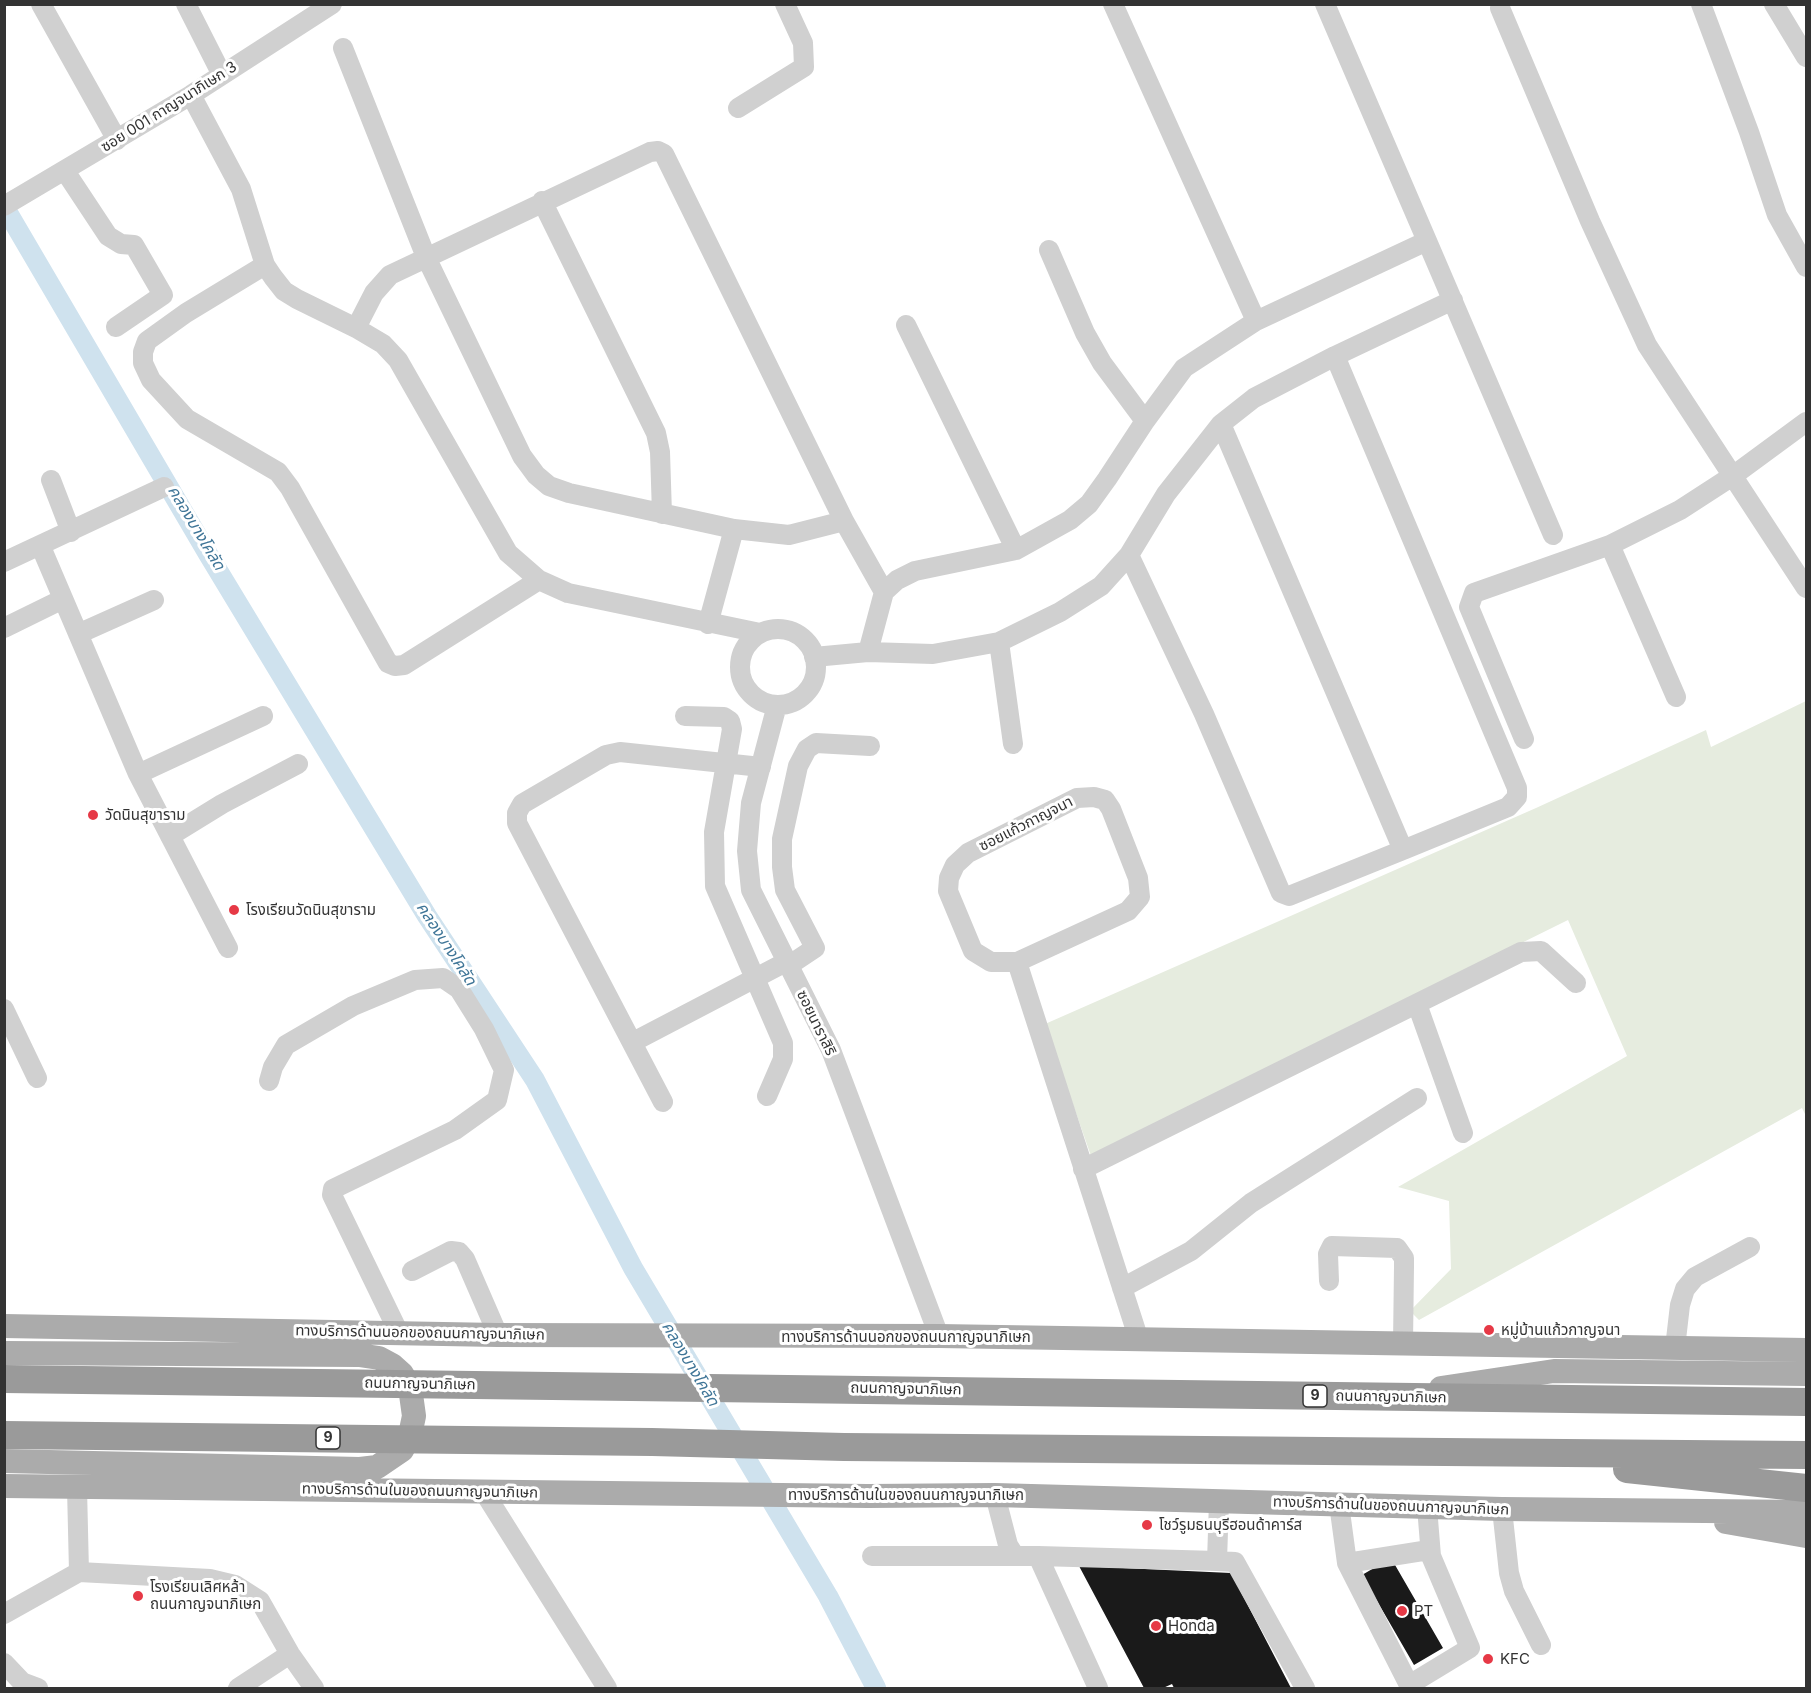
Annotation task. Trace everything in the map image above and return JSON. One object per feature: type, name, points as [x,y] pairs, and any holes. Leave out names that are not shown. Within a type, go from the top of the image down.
[{"type":"highway","name":"ถนนกาญจนาภิเษก","points":[[4,1379],[619,1387],[824,1387],[1806,1402]]},
{"type":"highway","name":"9","points":[[4,1435],[652,1442],[844,1447],[1806,1455]]},
{"type":"highway","points":[[1530,1452],[1608,1467],[1806,1488]]},
{"type":"main road","name":"ทางบริการด้านนอกของถนนกาญจนาภิเษก","points":[[4,1326],[498,1335],[939,1336],[1806,1350]]},
{"type":"main road","points":[[1394,1344],[1554,1371],[1806,1374]]},
{"type":"main road","points":[[4,1353],[359,1355],[379,1358],[402,1374],[410,1387],[414,1416],[410,1435],[402,1450],[377,1467],[360,1469],[4,1461]]},
{"type":"main road","points":[[1382,1397],[1554,1371]]},
{"type":"main road","name":"ทางบริการด้านในของถนนกาญจนาภิเษก","points":[[4,1486],[868,1496],[995,1495],[1502,1509],[1806,1512]]},
{"type":"main road","points":[[1676,1511],[1806,1536]]},
{"type":"street","points":[[41,4],[117,140]]},
{"type":"street","points":[[186,4],[222,75]]},
{"type":"street","name":"ซอย 001 กาญจนาภิเษก 3","points":[[4,206],[117,140],[332,4]]},
{"type":"street","points":[[738,108],[804,67],[803,43],[785,4]]},
{"type":"street","points":[[1113,4],[1256,321]]},
{"type":"street","points":[[1325,4],[1553,535]]},
{"type":"street","points":[[1701,4],[1749,132],[1776,215],[1806,267]]},
{"type":"street","points":[[1774,4],[1806,57]]},
{"type":"street","points":[[1500,8],[1590,221],[1647,345],[1806,588]]},
{"type":"street","points":[[343,48],[426,257],[522,456],[537,475],[549,486],[569,493],[734,529],[789,535],[844,521]]},
{"type":"street","points":[[191,94],[241,189],[265,265],[284,291],[383,344],[398,360],[500,542],[539,580],[568,593],[708,624],[760,633],[783,629],[794,633],[804,639],[814,657],[815,675],[810,687],[801,697],[790,703],[777,705],[764,703],[753,696],[745,686],[740,673],[744,650],[760,633]]},
{"type":"street","points":[[356,328],[381,283],[390,275],[542,201],[650,152],[658,151],[664,154],[844,521],[884,592]]},
{"type":"street","points":[[65,171],[108,236],[121,244],[134,245],[163,295],[116,327]]},
{"type":"street","points":[[542,201],[611,337],[656,433],[660,452],[662,514]]},
{"type":"street","points":[[868,652],[884,592],[897,580],[915,571],[1016,550],[1070,520],[1089,504],[1184,368],[1198,356],[1256,321],[1427,241]]},
{"type":"street","points":[[1048,250],[1102,363],[1145,421]]},
{"type":"street","points":[[265,265],[186,313],[147,341],[143,352],[143,363],[151,380],[187,419],[278,472],[290,488],[388,663],[395,666],[404,665],[539,580]]},
{"type":"street","points":[[814,657],[868,652],[933,654],[999,642],[1060,612],[1101,586],[1129,555],[1167,494],[1221,424],[1254,398],[1335,356],[1453,300]]},
{"type":"street","points":[[906,325],[1016,550]]},
{"type":"street","points":[[1129,555],[1204,714],[1281,893],[1289,896],[1508,807],[1517,797],[1517,788],[1335,356]]},
{"type":"street","points":[[1524,739],[1469,607],[1469,601],[1478,591],[1610,545],[1680,510],[1734,476],[1806,422]]},
{"type":"street","points":[[1221,424],[1403,850]]},
{"type":"street","points":[[51,480],[71,532]]},
{"type":"street","points":[[4,562],[164,487]]},
{"type":"street","points":[[708,624],[734,529]]},
{"type":"street","points":[[1610,545],[1676,698]]},
{"type":"street","points":[[40,547],[138,774],[228,948]]},
{"type":"street","points":[[4,628],[63,599]]},
{"type":"street","points":[[78,634],[154,600]]},
{"type":"street","points":[[999,642],[1013,744]]},
{"type":"street","name":"ซอยนาราสิริ","points":[[777,705],[751,803],[747,850],[751,890],[831,1050],[939,1336]]},
{"type":"street","points":[[138,774],[263,716]]},
{"type":"street","points":[[686,716],[724,717],[730,722],[732,729],[714,832],[715,886],[783,1042],[783,1059],[767,1096]]},
{"type":"street","points":[[633,1042],[816,948],[785,890],[782,867],[782,839],[798,766],[807,749],[816,743],[870,746]]},
{"type":"street","points":[[663,1102],[517,823],[517,813],[522,804],[613,754],[636,752],[761,767]]},
{"type":"street","points":[[170,836],[230,799],[298,764]]},
{"type":"street","name":"ซอยแก้วกาญจนา","points":[[1094,797],[1105,800],[1111,808],[1138,878],[1140,897],[1128,911],[1017,962],[992,962],[973,951],[948,891],[949,878],[956,865],[968,853],[1077,798],[1094,797]]},
{"type":"street","points":[[1083,1169],[1521,952],[1532,950],[1550,957],[1576,983]]},
{"type":"street","points":[[1017,962],[1139,1340]]},
{"type":"street","points":[[269,1081],[273,1068],[286,1045],[353,1006],[415,980],[443,978],[459,989],[484,1029],[504,1070],[497,1100],[455,1130],[333,1189],[332,1195],[399,1333]]},
{"type":"street","points":[[1417,1004],[1463,1133]]},
{"type":"street","points":[[4,1009],[37,1078]]},
{"type":"street","points":[[1122,1288],[1191,1251],[1251,1203],[1417,1098]]},
{"type":"street","points":[[1329,1281],[1328,1254],[1332,1246],[1397,1248],[1401,1252],[1404,1266],[1394,1344]]},
{"type":"street","points":[[1676,1348],[1680,1305],[1685,1289],[1695,1277],[1750,1247]]},
{"type":"street","points":[[412,1271],[451,1251],[459,1252],[465,1259],[498,1335]]},
{"type":"street","points":[[77,1488],[80,1572]]},
{"type":"street","points":[[484,1492],[607,1689]]},
{"type":"street","points":[[995,1495],[1003,1534],[1015,1556]]},
{"type":"street","points":[[1216,1561],[1219,1501]]},
{"type":"street","points":[[1339,1504],[1347,1563],[1409,1684],[1470,1648],[1429,1550],[1427,1507]]},
{"type":"street","points":[[1502,1509],[1509,1574],[1514,1591],[1541,1645]]},
{"type":"street","points":[[1347,1563],[1429,1550]]},
{"type":"street","points":[[872,1556],[1038,1556],[1235,1562],[1305,1689]]},
{"type":"street","points":[[1038,1556],[1098,1689]]},
{"type":"street","points":[[4,1614],[80,1572],[210,1579],[235,1585],[261,1601],[290,1654],[314,1689]]},
{"type":"street","points":[[238,1689],[290,1654]]},
{"type":"street","points":[[4,1663],[22,1682],[38,1689]]},
{"type":"shaded area","points":[[1806,701],[1806,1116],[1802,1108],[1419,1320],[1410,1311],[1451,1269],[1449,1201],[1398,1187],[1627,1056],[1568,920],[1091,1156],[1045,1024],[1536,808],[1706,730],[1711,747]]},
{"type":"building","name":"PT","points":[[1391,1558],[1443,1648],[1414,1665],[1362,1575]]},
{"type":"building","points":[[1079,1566],[1231,1573],[1291,1688],[1174,1688],[1172,1684],[1163,1688],[1144,1688]]},
{"type":"waterway","name":"คลองบางโคลัด","points":[[4,206],[208,554],[427,916],[535,1080],[633,1268],[828,1596],[876,1688]]},
{"type":"place","name":"วัดนินสุขาราม","points":[[93,815]]},
{"type":"place","name":"โรงเรียนวัดนินสุขาราม","points":[[234,910]]},
{"type":"place","name":"หมู่บ้านแก้วกาญจนา","points":[[1489,1330]]},
{"type":"place","name":"โชว์รูมธนบุรีฮอนด้าคาร์ส","points":[[1147,1525]]},
{"type":"place","name":"โรงเรียนเลิศหล้า ถนนกาญจนาภิเษก","points":[[138,1596]]},
{"type":"place","name":"PT","points":[[1402,1611]]},
{"type":"place","name":"Honda","points":[[1156,1626]]},
{"type":"place","name":"KFC","points":[[1488,1659]]}]
